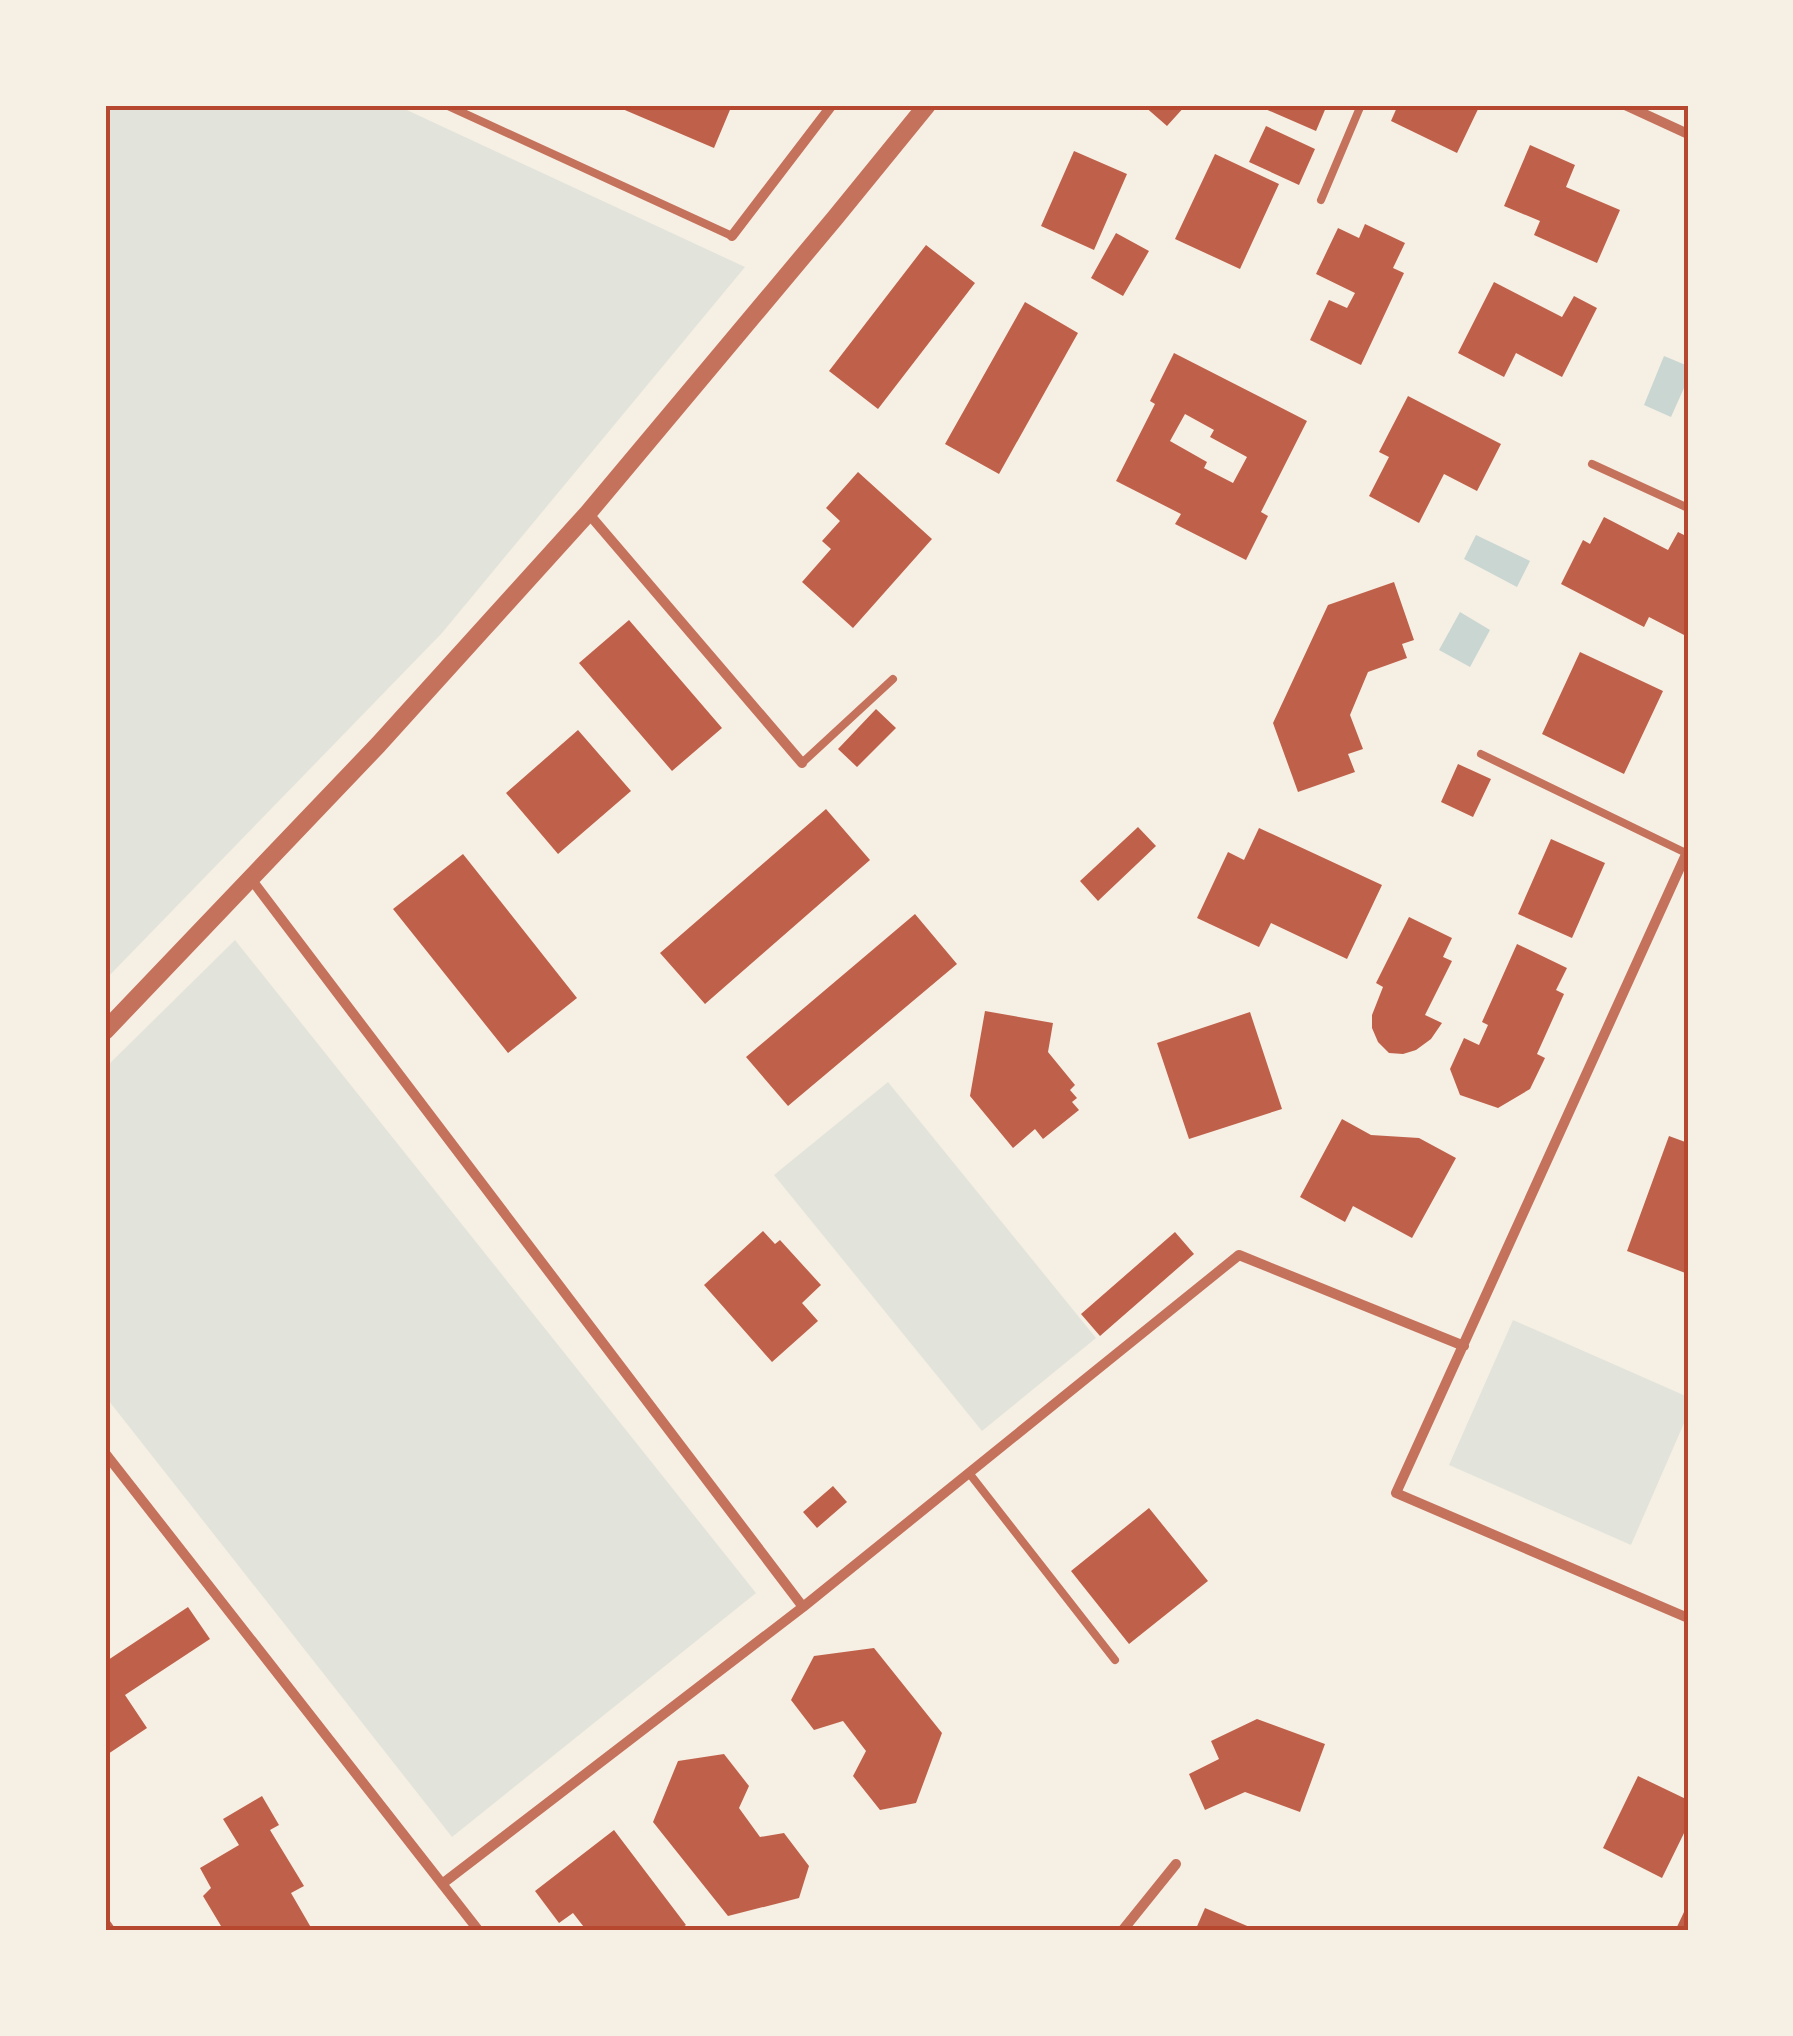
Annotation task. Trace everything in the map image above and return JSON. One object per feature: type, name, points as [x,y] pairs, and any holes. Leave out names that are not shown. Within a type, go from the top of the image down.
[{"type":"street","points":[[732,236],[832,105]]},
{"type":"street","points":[[105,1031],[378,745],[588,513],[927,105]]},
{"type":"street","points":[[1625,105],[1688,134]]},
{"type":"street","points":[[588,513],[802,762]]},
{"type":"street","points":[[1687,852],[1396,1494],[1688,1618]]},
{"type":"street","points":[[251,879],[802,1607]]},
{"type":"street","points":[[442,1884],[802,1607],[1239,1255],[1464,1346]]},
{"type":"street","points":[[105,1452],[479,1931]]},
{"type":"street","points":[[1122,1931],[1176,1864]]},
{"type":"lane","points":[[446,105],[732,236]]},
{"type":"lane","points":[[1321,200],[1361,105]]},
{"type":"lane","points":[[1592,464],[1688,508]]},
{"type":"lane","points":[[802,762],[893,679]]},
{"type":"lane","points":[[1481,754],[1687,852]]},
{"type":"lane","points":[[969,1473],[1115,1660]]},
{"type":"shaded area","points":[[105,105],[396,105],[745,267],[442,633],[105,980]]},
{"type":"shaded area","points":[[1664,356],[1688,366],[1688,379],[1671,417],[1644,405]]},
{"type":"shaded area","points":[[1476,535],[1530,561],[1517,587],[1464,559]]},
{"type":"shaded area","points":[[1460,612],[1490,630],[1470,667],[1439,650]]},
{"type":"shaded area","points":[[235,940],[756,1593],[452,1837],[105,1396],[105,1068]]},
{"type":"shaded area","points":[[888,1082],[1096,1338],[982,1431],[774,1175]]},
{"type":"shaded area","points":[[1513,1320],[1688,1397],[1688,1414],[1631,1545],[1449,1465]]},
{"type":"building","points":[[613,105],[732,105],[714,148]]},
{"type":"building","points":[[1143,105],[1186,105],[1167,126]]},
{"type":"building","points":[[1256,105],[1327,105],[1316,131]]},
{"type":"building","points":[[1398,105],[1480,105],[1457,153],[1391,121]]},
{"type":"building","points":[[1266,126],[1315,149],[1299,185],[1249,162]]},
{"type":"building","points":[[1530,145],[1575,165],[1566,187],[1620,210],[1597,263],[1534,235],[1540,221],[1504,206]]},
{"type":"building","points":[[1074,151],[1127,174],[1094,250],[1041,226]]},
{"type":"building","points":[[1215,154],[1279,184],[1240,269],[1175,239]]},
{"type":"building","points":[[1365,224],[1405,243],[1393,268],[1404,273],[1361,365],[1310,340],[1329,300],[1347,308],[1355,293],[1316,274],[1338,228],[1359,238]]},
{"type":"building","points":[[1116,233],[1149,251],[1123,296],[1091,278]]},
{"type":"building","points":[[926,245],[975,283],[878,409],[829,371]]},
{"type":"building","points":[[1494,282],[1562,317],[1574,296],[1597,308],[1562,377],[1516,353],[1504,377],[1458,353]]},
{"type":"building","points":[[1025,302],[1078,333],[999,474],[945,444]]},
{"type":"building","points":[[1174,353],[1307,421],[1261,512],[1268,516],[1246,560],[1175,524],[1181,514],[1116,481],[1155,404],[1150,401]],"holes":[[[1185,414],[1214,430],[1210,437],[1247,457],[1233,483],[1204,468],[1207,462],[1170,441]]]},
{"type":"building","points":[[1408,396],[1501,444],[1477,491],[1444,474],[1419,523],[1369,496],[1389,457],[1379,452]]},
{"type":"building","points":[[858,472],[932,539],[853,628],[802,582],[831,549],[822,541],[840,521],[826,508]]},
{"type":"building","points":[[1604,517],[1668,550],[1678,532],[1688,537],[1688,637],[1649,617],[1644,627],[1561,584],[1583,540],[1590,544]]},
{"type":"building","points":[[1394,582],[1414,640],[1402,644],[1407,658],[1368,672],[1350,715],[1363,749],[1348,754],[1355,772],[1298,792],[1273,723],[1328,605]]},
{"type":"building","points":[[629,620],[722,728],[672,771],[579,663]]},
{"type":"building","points":[[1580,652],[1663,691],[1624,774],[1542,734]]},
{"type":"building","points":[[876,709],[896,728],[857,767],[838,749]]},
{"type":"building","points":[[578,730],[631,791],[558,854],[506,793]]},
{"type":"building","points":[[1458,764],[1491,779],[1473,817],[1441,802]]},
{"type":"building","points":[[826,809],[870,860],[705,1004],[660,953]]},
{"type":"building","points":[[1138,827],[1156,846],[1098,901],[1080,881]]},
{"type":"building","points":[[1259,828],[1382,885],[1347,959],[1271,923],[1259,947],[1197,918],[1228,852],[1244,860]]},
{"type":"building","points":[[1551,839],[1605,863],[1572,938],[1518,914]]},
{"type":"building","points":[[463,854],[577,998],[508,1053],[393,909]]},
{"type":"building","points":[[915,914],[957,964],[788,1106],[746,1057]]},
{"type":"building","points":[[1409,917],[1452,938],[1443,957],[1452,961],[1425,1015],[1442,1023],[1431,1039],[1416,1050],[1389,1053],[1372,1028],[1372,1015],[1383,987],[1376,983]]},
{"type":"building","points":[[1517,944],[1567,968],[1556,990],[1564,994],[1537,1054],[1545,1058],[1530,1089],[1498,1108],[1460,1095],[1450,1069],[1464,1038],[1479,1045],[1488,1025],[1482,1022]]},
{"type":"building","points":[[985,1011],[1053,1023],[1048,1052],[1075,1085],[1070,1090],[1077,1098],[1072,1102],[1079,1110],[1043,1139],[1035,1129],[1013,1148],[970,1096]]},
{"type":"building","points":[[1250,1012],[1282,1109],[1189,1139],[1157,1043]]},
{"type":"building","points":[[1342,1119],[1371,1135],[1419,1138],[1456,1158],[1412,1238],[1353,1206],[1345,1222],[1300,1197]]},
{"type":"building","points":[[1669,1136],[1688,1143],[1688,1274],[1627,1251]]},
{"type":"building","points":[[763,1231],[775,1244],[780,1240],[821,1285],[802,1303],[818,1321],[772,1362],[704,1285]]},
{"type":"building","points":[[1175,1232],[1194,1254],[1100,1336],[1081,1314]]},
{"type":"building","points":[[833,1486],[847,1502],[817,1528],[803,1512]]},
{"type":"building","points":[[1149,1508],[1208,1581],[1129,1644],[1071,1571]]},
{"type":"building","points":[[188,1607],[210,1639],[125,1695],[147,1728],[105,1756],[105,1662]]},
{"type":"building","points":[[874,1648],[942,1733],[916,1803],[880,1810],[853,1776],[866,1751],[843,1721],[814,1730],[791,1700],[814,1656]]},
{"type":"building","points":[[1257,1719],[1325,1744],[1300,1812],[1245,1792],[1205,1810],[1189,1774],[1219,1759],[1211,1741]]},
{"type":"building","points":[[724,1754],[749,1786],[739,1808],[760,1837],[784,1833],[809,1866],[799,1898],[728,1916],[653,1822],[678,1761]]},
{"type":"building","points":[[1638,1776],[1688,1800],[1688,1825],[1662,1878],[1603,1848]]},
{"type":"building","points":[[262,1796],[279,1825],[270,1830],[304,1886],[291,1893],[313,1931],[224,1931],[203,1896],[211,1888],[200,1868],[239,1845],[223,1819]]},
{"type":"building","points":[[614,1830],[686,1925],[677,1931],[587,1931],[573,1913],[559,1923],[535,1891]]},
{"type":"building","points":[[1205,1908],[1259,1931],[1195,1931]]},
{"type":"building","points":[[1684,1912],[1688,1914],[1688,1931],[1675,1931]]},
{"type":"building","points":[[105,1914],[117,1931],[105,1931]]}]
